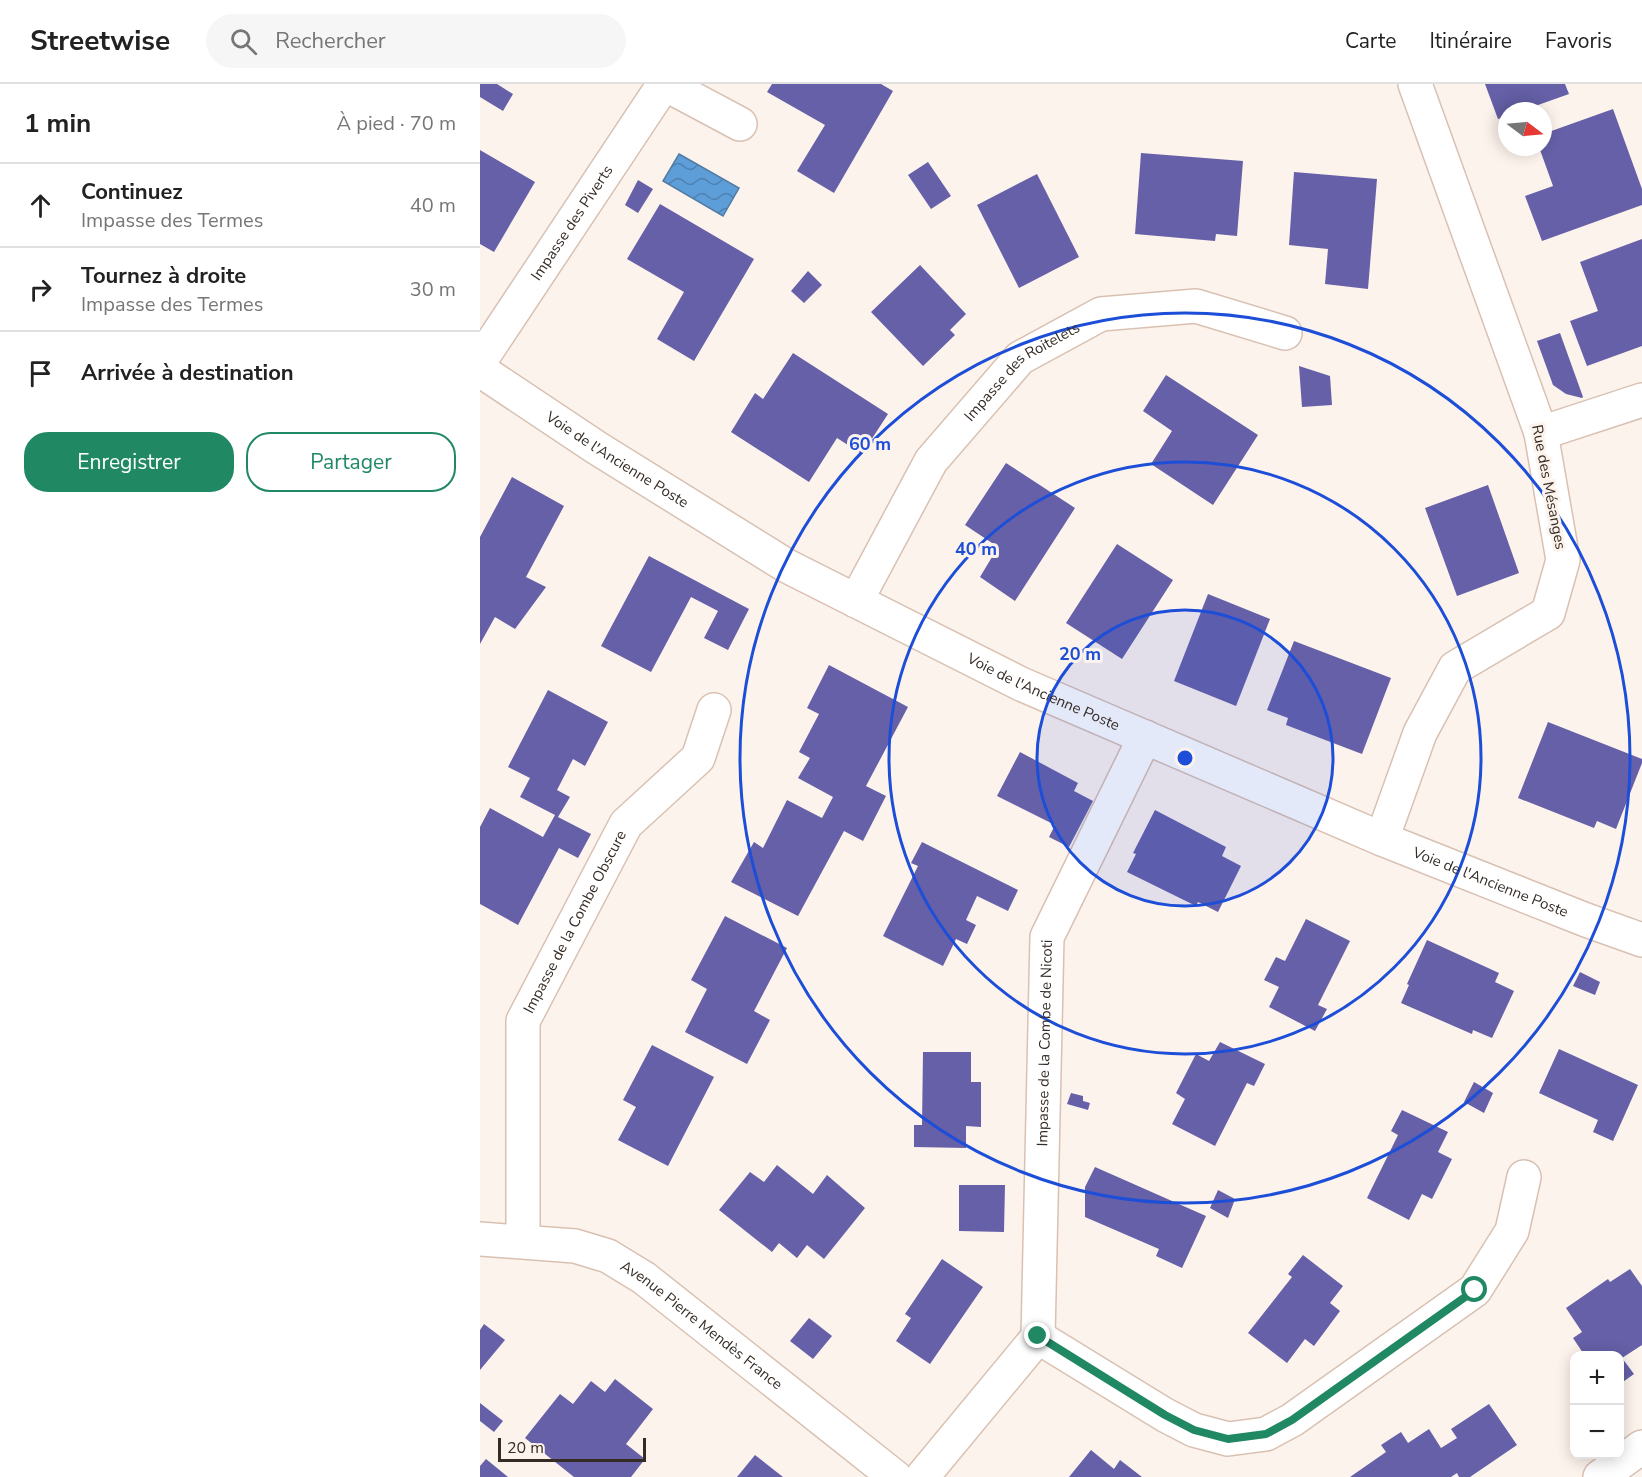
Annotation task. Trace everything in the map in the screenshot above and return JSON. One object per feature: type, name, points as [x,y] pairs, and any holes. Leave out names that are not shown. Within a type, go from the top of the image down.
[{"type":"street","name":"Impasse des Piverts","points":[[480,361],[664,84],[740,123]]},
{"type":"street","name":"Rue des Mésanges","points":[[1382,840],[1420,733],[1455,668],[1548,613],[1563,560],[1541,433],[1416,84]]},
{"type":"street","name":"Impasse des Roitelets","points":[[856,601],[931,461],[1020,358],[1101,314],[1196,306],[1285,333]]},
{"type":"street","name":"Voie de l'Ancienne Poste","points":[[480,369],[597,448],[777,560],[1021,684],[1382,840],[1642,940]]},
{"type":"street","points":[[1541,433],[1642,400]]},
{"type":"street","name":"Impasse de la Combe Obscure","points":[[523,1241],[523,1021],[626,824],[698,758],[714,710]]},
{"type":"street","name":"Impasse de la Combe de Nicoti","points":[[1038,1336],[1047,938],[1145,737]]},
{"type":"street","points":[[922,1477],[1038,1336],[1165,1415],[1194,1430],[1228,1439],[1266,1434],[1292,1420],[1475,1290],[1512,1231],[1524,1177]]},
{"type":"street","name":"Avenue Pierre Mendès France","points":[[480,1239],[575,1246],[608,1256],[644,1278],[895,1477]]},
{"type":"street","points":[[1600,1477],[1642,1447]]},
{"type":"water","points":[[679,154],[739,188],[723,216],[663,181]]},
{"type":"building","points":[[480,84],[497,84],[513,94],[503,111],[480,97]]},
{"type":"building","points":[[772,84],[881,84],[893,91],[834,193],[797,171],[825,125],[767,92]]},
{"type":"building","points":[[1485,84],[1565,84],[1569,94],[1546,102],[1498,102],[1498,119]]},
{"type":"building","points":[[1613,109],[1642,189],[1642,205],[1542,241],[1525,196],[1553,186],[1542,156],[1552,156],[1552,131]]},
{"type":"building","points":[[480,150],[535,182],[494,252],[480,244]]},
{"type":"building","points":[[1141,153],[1243,161],[1237,236],[1216,234],[1215,241],[1135,234]]},
{"type":"building","points":[[928,162],[951,196],[931,209],[908,175]]},
{"type":"building","points":[[1294,172],[1377,179],[1368,289],[1325,284],[1328,249],[1289,245]]},
{"type":"building","points":[[1037,174],[1079,257],[1019,288],[977,205]]},
{"type":"building","points":[[638,180],[653,189],[638,213],[625,205]]},
{"type":"building","points":[[660,204],[754,259],[694,361],[657,339],[684,292],[627,259]]},
{"type":"building","points":[[1642,239],[1642,346],[1587,366],[1570,321],[1598,311],[1580,262]]},
{"type":"building","points":[[920,265],[966,314],[950,330],[955,335],[923,366],[871,312]]},
{"type":"building","points":[[808,271],[822,285],[804,303],[791,291]]},
{"type":"building","points":[[1560,333],[1582,398],[1566,394],[1553,385],[1537,341]]},
{"type":"building","points":[[793,353],[888,414],[862,454],[837,438],[809,482],[731,432],[755,393],[763,399]]},
{"type":"building","points":[[1299,366],[1330,376],[1332,405],[1302,407]]},
{"type":"building","points":[[1166,375],[1258,435],[1213,505],[1151,464],[1172,431],[1143,411]]},
{"type":"building","points":[[1006,463],[1075,508],[1015,601],[980,577],[998,547],[965,525]]},
{"type":"building","points":[[512,477],[564,506],[526,577],[546,587],[515,629],[495,617],[480,644],[480,537]]},
{"type":"building","points":[[1488,485],[1519,573],[1457,596],[1425,508]]},
{"type":"building","points":[[1117,544],[1173,580],[1122,659],[1066,623]]},
{"type":"building","points":[[649,556],[749,609],[728,650],[704,638],[718,611],[691,597],[651,672],[601,646]]},
{"type":"building","points":[[1208,594],[1270,619],[1236,706],[1174,681]]},
{"type":"building","points":[[1294,641],[1391,678],[1362,754],[1286,725],[1288,718],[1267,710]]},
{"type":"building","points":[[829,665],[908,707],[866,786],[886,796],[863,841],[844,831],[798,916],[731,882],[754,842],[763,848],[787,800],[822,818],[833,797],[798,778],[810,758],[799,752],[819,714],[807,708]]},
{"type":"building","points":[[548,690],[608,722],[585,766],[573,759],[557,790],[570,797],[558,817],[591,834],[578,858],[559,848],[518,925],[480,904],[480,827],[490,808],[543,837],[555,815],[520,797],[530,778],[508,767]]},
{"type":"building","points":[[1548,722],[1642,759],[1616,829],[1597,821],[1594,828],[1518,798]]},
{"type":"building","points":[[1020,752],[1078,783],[1074,791],[1093,801],[1069,847],[1049,837],[1055,825],[997,796]]},
{"type":"building","points":[[1155,810],[1226,847],[1222,856],[1241,866],[1218,912],[1198,902],[1196,906],[1127,872],[1136,854],[1133,853]]},
{"type":"building","points":[[922,842],[1018,890],[1008,911],[977,896],[966,920],[976,925],[967,944],[956,939],[943,966],[883,936],[918,866],[911,863]]},
{"type":"building","points":[[725,916],[787,948],[754,1011],[770,1020],[747,1064],[685,1032],[707,989],[691,980]]},
{"type":"building","points":[[1306,919],[1350,941],[1318,1005],[1327,1009],[1315,1031],[1269,1007],[1279,987],[1264,980],[1276,957],[1285,961]]},
{"type":"building","points":[[1427,940],[1499,973],[1495,982],[1514,991],[1492,1038],[1473,1030],[1472,1034],[1401,1003]]},
{"type":"building","points":[[1580,972],[1600,982],[1595,995],[1573,986]]},
{"type":"building","points":[[1220,1042],[1265,1064],[1254,1086],[1247,1083],[1215,1146],[1172,1124],[1185,1099],[1176,1093],[1196,1054],[1209,1061]]},
{"type":"building","points":[[652,1045],[714,1077],[668,1166],[618,1140],[636,1107],[623,1100]]},
{"type":"building","points":[[1559,1049],[1638,1085],[1613,1141],[1593,1132],[1598,1120],[1539,1093]]},
{"type":"building","points":[[923,1052],[971,1052],[971,1082],[981,1082],[981,1127],[966,1126],[966,1148],[914,1147],[914,1125],[922,1125]]},
{"type":"building","points":[[1474,1082],[1493,1093],[1484,1113],[1464,1102]]},
{"type":"building","points":[[1071,1093],[1083,1096],[1083,1101],[1090,1103],[1088,1110],[1067,1104]]},
{"type":"building","points":[[1402,1110],[1448,1132],[1438,1152],[1452,1159],[1432,1199],[1422,1194],[1409,1220],[1367,1198],[1398,1135],[1391,1131]]},
{"type":"building","points":[[777,1165],[813,1194],[827,1175],[865,1208],[824,1259],[807,1245],[797,1258],[779,1243],[772,1252],[719,1210],[750,1172],[764,1182]]},
{"type":"building","points":[[1095,1167],[1206,1216],[1182,1268],[1156,1256],[1159,1249],[1085,1217],[1085,1187]]},
{"type":"building","points":[[959,1185],[1005,1185],[1004,1232],[959,1231]]},
{"type":"building","points":[[1218,1190],[1235,1199],[1228,1218],[1210,1208]]},
{"type":"building","points":[[1303,1255],[1343,1286],[1330,1303],[1340,1311],[1314,1346],[1305,1339],[1287,1363],[1248,1333],[1292,1277],[1288,1274]]},
{"type":"building","points":[[942,1259],[983,1287],[930,1364],[896,1341],[911,1318],[905,1314]]},
{"type":"building","points":[[1630,1269],[1642,1286],[1642,1345],[1624,1357],[1624,1351],[1582,1351],[1573,1338],[1582,1332],[1566,1308],[1608,1279],[1610,1282]]},
{"type":"building","points":[[809,1318],[832,1336],[813,1359],[790,1341]]},
{"type":"building","points":[[484,1324],[505,1340],[480,1370],[480,1330]]},
{"type":"building","points":[[1624,1361],[1634,1374],[1624,1381]]},
{"type":"building","points":[[615,1379],[653,1409],[626,1444],[645,1459],[631,1477],[574,1477],[525,1438],[560,1394],[573,1404],[591,1381],[605,1392]]},
{"type":"building","points":[[480,1403],[503,1421],[494,1432],[480,1421]]},
{"type":"building","points":[[1489,1404],[1517,1445],[1470,1477],[1459,1477],[1457,1473],[1451,1477],[1350,1477],[1386,1452],[1381,1445],[1401,1432],[1408,1443],[1429,1429],[1441,1448],[1457,1438],[1451,1429]]},
{"type":"building","points":[[1091,1450],[1114,1469],[1120,1460],[1142,1477],[1069,1477]]},
{"type":"building","points":[[755,1455],[783,1477],[737,1477]]},
{"type":"building","points":[[486,1459],[508,1477],[480,1477],[480,1466]]},
{"type":"route","points":[[1038,1336],[1165,1415],[1194,1430],[1228,1439],[1266,1434],[1292,1420],[1475,1290]]}]
